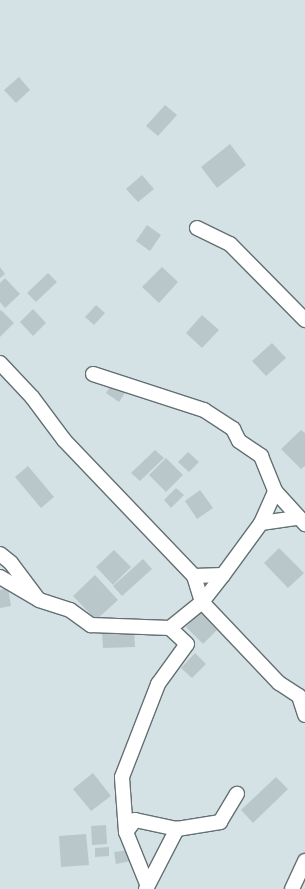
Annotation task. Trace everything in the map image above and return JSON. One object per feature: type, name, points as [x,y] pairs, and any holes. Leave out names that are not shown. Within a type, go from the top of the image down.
[{"type":"street","points":[[197,228],[230,244],[305,320]]},
{"type":"street","points":[[0,362],[32,397],[64,440],[194,576],[202,602],[279,683],[299,696],[305,715]]},
{"type":"street","points":[[93,374],[204,410],[233,429],[239,441],[261,456],[275,492],[301,521]]},
{"type":"street","points":[[170,628],[202,602],[223,575],[261,522],[275,492]]},
{"type":"street","points":[[261,522],[301,521]]},
{"type":"street","points":[[0,554],[39,600]]},
{"type":"street","points":[[194,576],[223,575]]},
{"type":"street","points":[[0,577],[39,600],[70,610],[91,625],[170,628],[187,644],[158,684],[122,777],[126,832],[146,887]]},
{"type":"street","points":[[124,807],[135,820],[177,829],[220,822],[237,794]]},
{"type":"street","points":[[126,832],[135,820]]},
{"type":"street","points":[[146,887],[177,829]]},
{"type":"street","points":[[292,889],[305,861]]},
{"type":"building","points":[[19,77],[30,90],[16,103],[4,90]]},
{"type":"building","points":[[165,105],[177,115],[158,136],[146,126]]},
{"type":"building","points":[[230,144],[246,165],[217,188],[201,167]]},
{"type":"building","points":[[142,175],[154,189],[138,202],[126,189]]},
{"type":"building","points":[[147,225],[161,235],[150,251],[136,241]]},
{"type":"building","points":[[0,267],[5,274],[0,278]]},
{"type":"building","points":[[162,267],[178,282],[159,303],[142,287]]},
{"type":"building","points":[[48,273],[57,282],[36,302],[27,293]]},
{"type":"building","points":[[5,278],[20,294],[5,308],[0,302],[0,283]]},
{"type":"building","points":[[96,305],[105,313],[94,325],[85,317]]},
{"type":"building","points":[[33,309],[46,323],[33,336],[20,322]]},
{"type":"building","points":[[1,310],[14,323],[0,337],[0,311]]},
{"type":"building","points":[[202,315],[219,330],[202,348],[186,333]]},
{"type":"building","points":[[272,343],[286,358],[266,376],[252,361]]},
{"type":"building","points":[[112,384],[125,393],[119,402],[106,393]]},
{"type":"building","points":[[301,430],[305,433],[305,466],[301,469],[281,449]]},
{"type":"building","points":[[155,450],[164,458],[140,481],[131,473]]},
{"type":"building","points":[[188,452],[199,462],[189,472],[178,462]]},
{"type":"building","points":[[166,458],[183,475],[166,492],[149,475]]},
{"type":"building","points":[[28,466],[54,497],[41,508],[15,477]]},
{"type":"building","points":[[176,488],[184,495],[171,508],[164,500]]},
{"type":"building","points":[[200,490],[213,508],[197,519],[185,501]]},
{"type":"building","points":[[279,548],[304,573],[288,588],[264,563]]},
{"type":"building","points":[[114,550],[131,567],[113,585],[96,567]]},
{"type":"building","points":[[143,559],[152,569],[122,596],[113,586]]},
{"type":"building","points":[[95,575],[118,600],[96,620],[73,596]]},
{"type":"building","points":[[8,588],[11,606],[0,608],[0,590]]},
{"type":"building","points":[[200,612],[217,630],[203,644],[186,627]]},
{"type":"building","points":[[134,630],[135,647],[103,648],[102,632]]},
{"type":"building","points":[[195,653],[206,664],[192,678],[181,668]]},
{"type":"building","points":[[93,773],[111,796],[91,811],[73,789]]},
{"type":"building","points":[[276,777],[288,789],[253,823],[241,810]]},
{"type":"building","points":[[106,825],[107,844],[92,845],[91,826]]},
{"type":"building","points":[[86,834],[89,865],[61,867],[59,836]]},
{"type":"building","points":[[109,847],[109,856],[95,857],[95,848]]},
{"type":"building","points":[[129,850],[131,861],[116,864],[114,852]]}]
